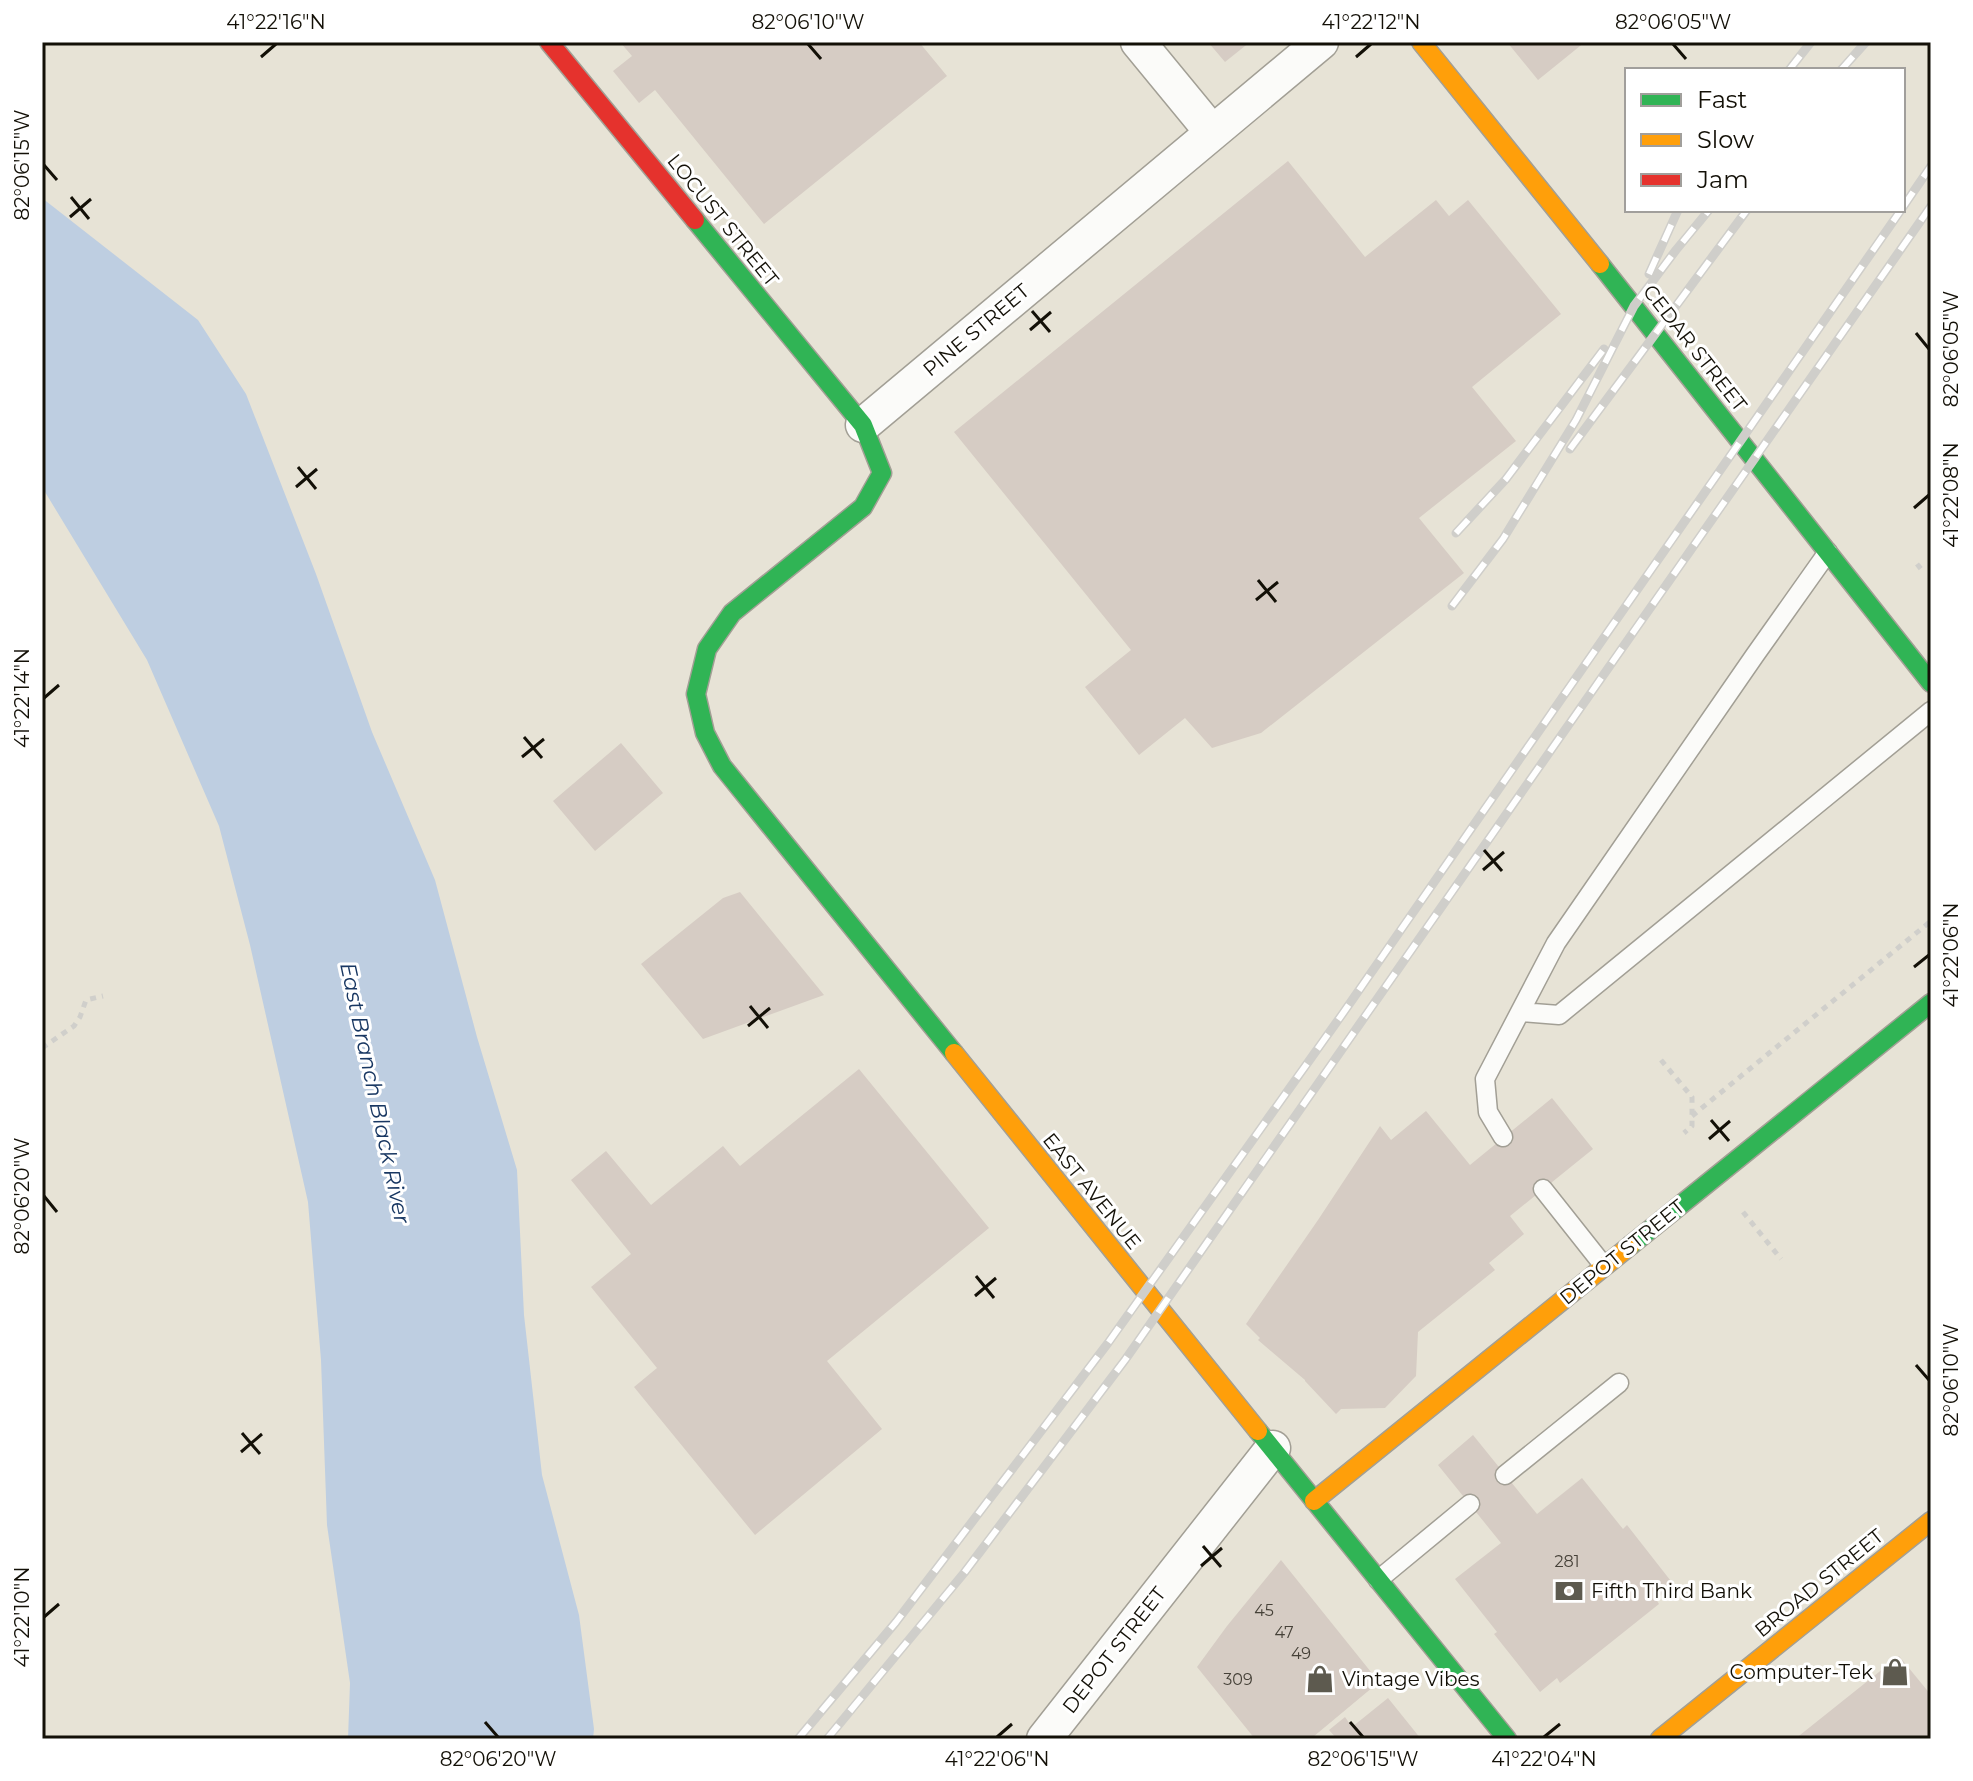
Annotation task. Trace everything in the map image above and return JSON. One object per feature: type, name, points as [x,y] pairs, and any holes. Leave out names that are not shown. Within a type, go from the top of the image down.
[{"type":"street","name":"LOCUST STREET","points":[[549,42],[863,425]]},
{"type":"street","points":[[1138,42],[1212,132]]},
{"type":"street","name":"PINE STREET","points":[[863,425],[1321,42]]},
{"type":"street","name":"CEDAR STREET","points":[[1421,42],[1931,683]]},
{"type":"street","name":"EAST AVENUE","points":[[863,425],[882,473],[863,507],[732,613],[707,649],[696,694],[705,733],[722,766],[1507,1739]]},
{"type":"street","name":"DEPOT STREET","points":[[1314,1501],[1931,1003]]},
{"type":"street","name":"DEPOT STREET","points":[[1044,1739],[1273,1448]]},
{"type":"street","name":"BROAD STREET","points":[[1660,1739],[1931,1521]]},
{"type":"lane","points":[[1503,1137],[1488,1112],[1485,1079],[1556,943],[1828,552]]},
{"type":"lane","points":[[1520,1012],[1559,1015],[1931,711]]},
{"type":"lane","points":[[1543,1189],[1604,1266]]},
{"type":"lane","points":[[1505,1475],[1619,1383]]},
{"type":"lane","points":[[1378,1580],[1470,1504]]},
{"type":"path","points":[[1692,1116],[1931,921]]},
{"type":"path","points":[[42,1048],[74,1026],[86,1000],[103,996]]},
{"type":"path","points":[[1661,1060],[1692,1097],[1692,1126],[1684,1133]]},
{"type":"path","points":[[1743,1212],[1781,1259]]},
{"type":"water","name":"East Branch Black River","points":[[42,198],[198,320],[246,394],[316,574],[372,732],[435,880],[517,1170],[524,1315],[542,1475],[579,1615],[593,1739],[348,1739],[350,1683],[327,1525],[321,1360],[308,1202],[250,945],[219,826],[147,660],[42,487]]},
{"type":"building","points":[[620,42],[919,42],[947,76],[764,224],[655,90],[639,103],[613,71],[632,56]]},
{"type":"building","points":[[1208,42],[1250,42],[1225,62]]},
{"type":"building","points":[[1507,42],[1585,42],[1538,80]]},
{"type":"building","points":[[1288,161],[1365,257],[1436,200],[1449,216],[1468,200],[1561,314],[1472,387],[1516,441],[1419,518],[1464,573],[1261,733],[1212,748],[1185,718],[1139,755],[1085,687],[1131,650],[954,432]]},
{"type":"building","points":[[621,743],[663,793],[595,851],[553,801]]},
{"type":"building","points":[[740,892],[824,995],[703,1039],[641,964],[723,898]]},
{"type":"building","points":[[859,1069],[989,1228],[827,1361],[882,1429],[755,1535],[634,1387],[657,1368],[591,1287],[631,1254],[571,1180],[606,1151],[651,1205],[723,1146],[740,1166]]},
{"type":"building","points":[[1552,1098],[1593,1149],[1510,1216],[1524,1234],[1489,1263],[1495,1270],[1418,1332],[1416,1376],[1385,1408],[1341,1409],[1336,1414],[1305,1380],[1258,1340],[1260,1338],[1246,1324],[1380,1126],[1391,1140],[1426,1111],[1470,1165]]},
{"type":"building","points":[[1473,1435],[1537,1514],[1582,1478],[1623,1529],[1627,1525],[1674,1585],[1656,1599],[1659,1604],[1560,1683],[1557,1678],[1540,1692],[1455,1579],[1501,1543],[1438,1465]]},
{"type":"building","points":[[1281,1560],[1379,1682],[1313,1737],[1315,1739],[1255,1739],[1197,1667]]},
{"type":"building","points":[[1899,1656],[1931,1695],[1931,1739],[1795,1739]]},
{"type":"building","points":[[1388,1698],[1421,1739],[1337,1739],[1329,1730],[1345,1717],[1352,1727]]},
{"type":"railway","points":[[1791,68],[1811,42]]},
{"type":"railway","points":[[1843,68],[1866,42]]},
{"type":"railway","points":[[1905,204],[1931,166]]},
{"type":"railway","points":[[827,1739],[964,1573],[1125,1360],[1931,206]]},
{"type":"railway","points":[[1649,274],[1677,212]]},
{"type":"railway","points":[[1452,606],[1503,539],[1576,420],[1634,306],[1707,212]]},
{"type":"railway","points":[[1570,449],[1746,212]]},
{"type":"railway","points":[[798,1739],[896,1622],[1108,1343],[1341,1016],[1900,212]]},
{"type":"railway","points":[[1456,533],[1506,479],[1604,349]]},
{"type":"traffic: fast","points":[[695,220],[863,425],[882,473],[863,507],[732,613],[707,649],[696,694],[705,733],[722,766],[954,1053]]},
{"type":"traffic: fast","points":[[1600,264],[1931,683]]},
{"type":"traffic: fast","points":[[1631,1245],[1931,1003]]},
{"type":"traffic: fast","points":[[1258,1431],[1507,1739]]},
{"type":"traffic: slow","points":[[1421,42],[1600,264]]},
{"type":"traffic: slow","points":[[954,1053],[1258,1431]]},
{"type":"traffic: slow","points":[[1314,1501],[1631,1245]]},
{"type":"traffic: slow","points":[[1660,1739],[1931,1521]]},
{"type":"traffic: jam","points":[[549,42],[695,220]]},
{"type":"place","name":"Fifth Third Bank","points":[[1569,1591]]},
{"type":"place","name":"Computer-Tek","points":[[1895,1672]]},
{"type":"place","name":"Vintage Vibes","points":[[1320,1679]]}]
